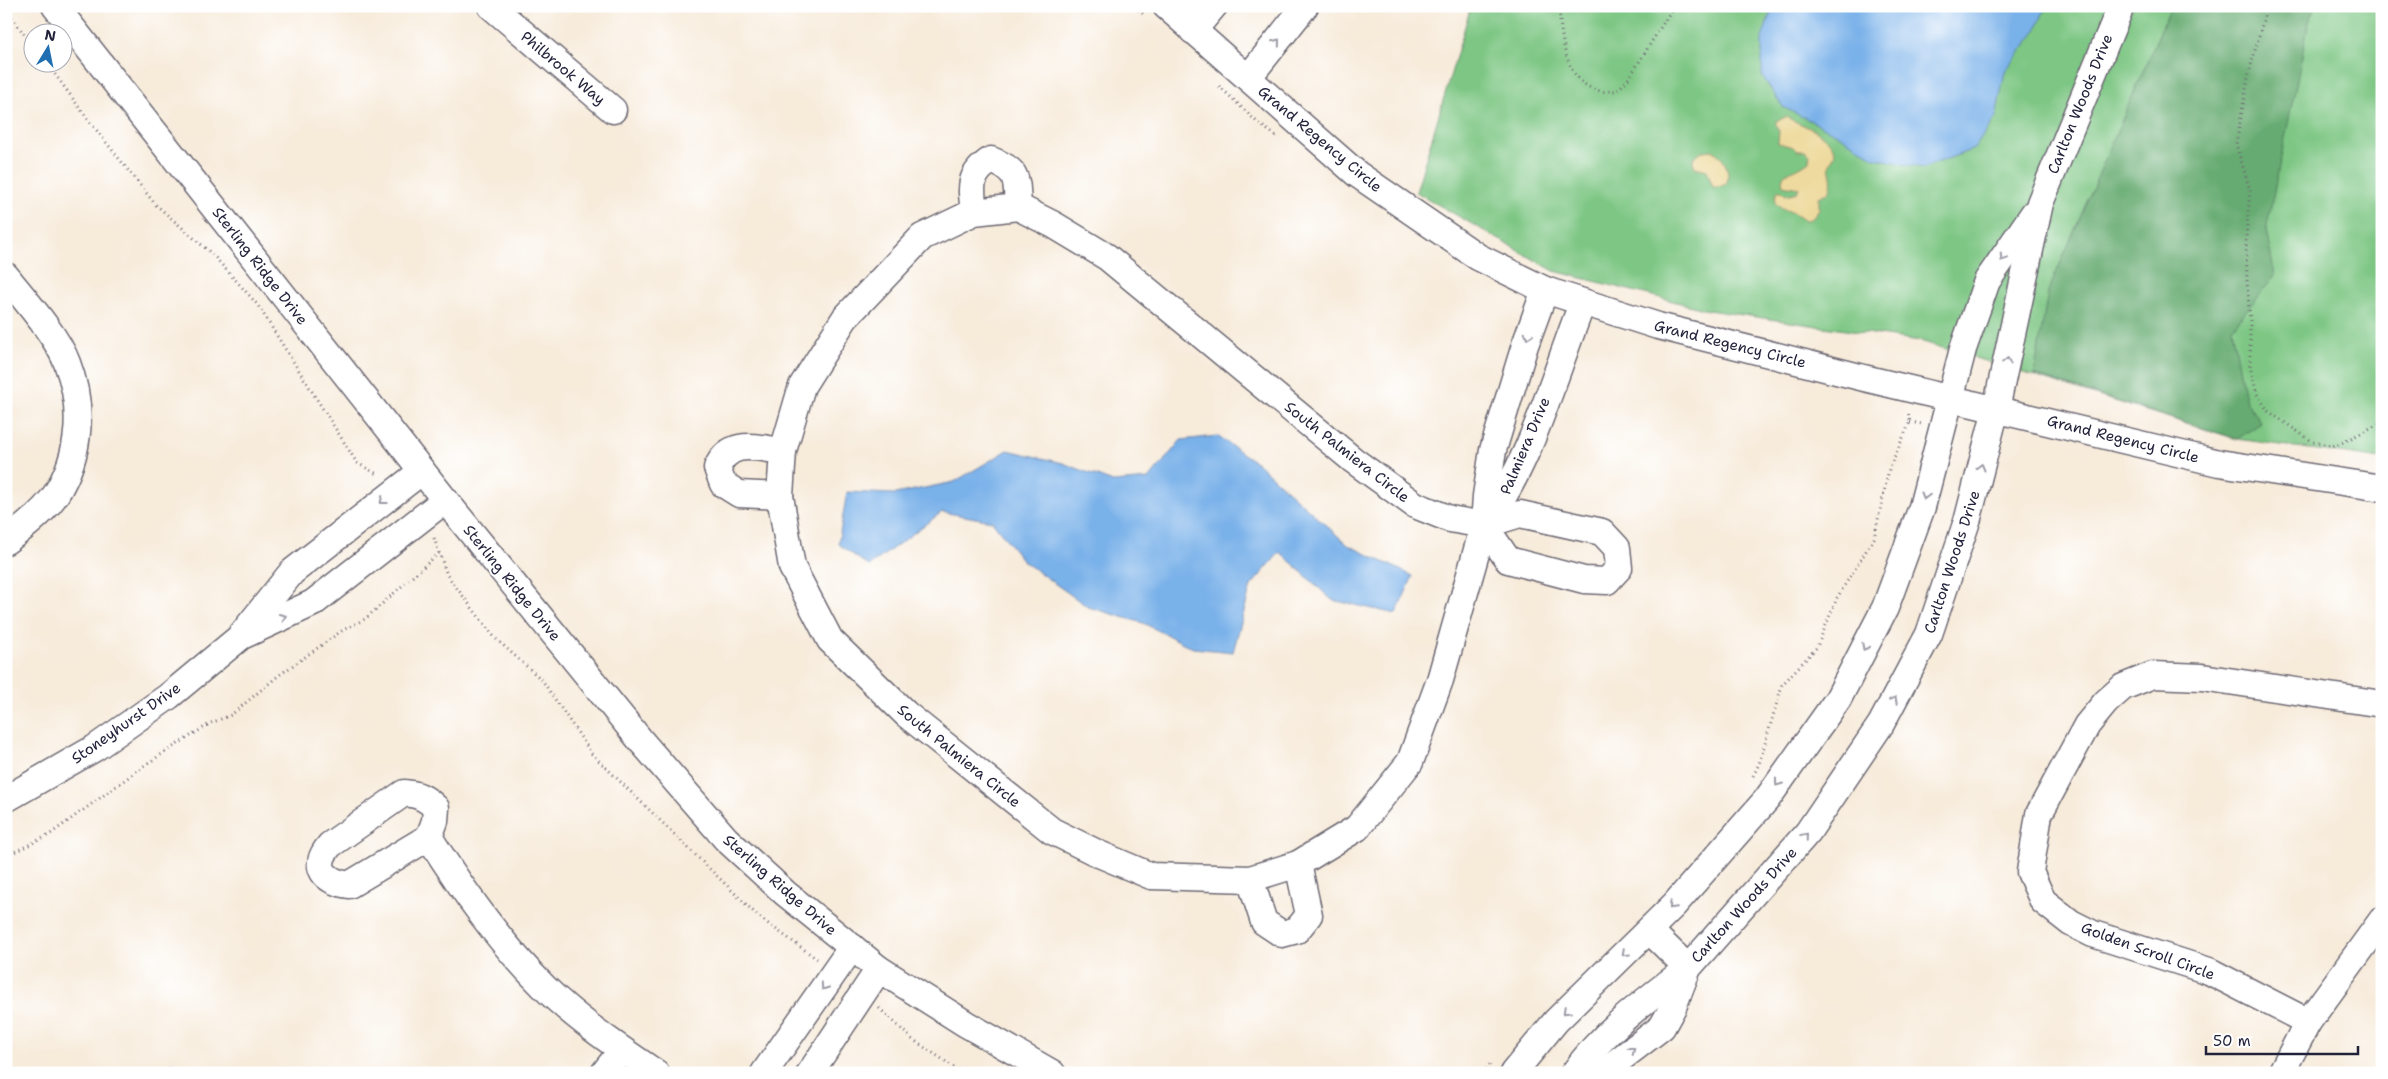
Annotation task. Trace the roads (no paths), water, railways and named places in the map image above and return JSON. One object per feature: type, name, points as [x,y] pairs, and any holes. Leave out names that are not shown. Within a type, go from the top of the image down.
[{"type":"street","name":"Sterling Ridge Drive","points":[[55,6],[445,500],[641,741],[726,839],[785,893],[879,969],[966,1024],[1052,1073]]},
{"type":"street","name":"Philbrook Way","points":[[491,6],[613,110]]},
{"type":"street","points":[[1193,31],[1214,6]]},
{"type":"street","points":[[1248,78],[1306,6]]},
{"type":"street","name":"Carlton Woods Drive","points":[[1574,1073],[1591,1048],[1652,995],[1688,968],[1808,832],[1881,724],[1929,634],[1968,518],[1996,409],[2040,203],[2121,6]]},
{"type":"street","name":"Grand Regency Circle","points":[[1157,13],[1193,31],[1357,174],[1478,257],[1544,290],[1582,304],[1658,326],[2219,462],[2382,488]]},
{"type":"street","points":[[974,212],[971,185],[979,168],[991,160],[1007,166],[1016,179],[1018,207]]},
{"type":"street","name":"Carlton Woods Drive","points":[[1513,1073],[1556,1021],[1649,930],[1767,798],[1838,699],[1885,608],[1922,507],[1963,349],[1987,281],[2040,203]]},
{"type":"street","name":"South Palmiera Circle","points":[[1018,207],[1107,257],[1353,460],[1415,504],[1450,519],[1484,525],[1440,680],[1410,762],[1357,828],[1298,864],[1250,879],[1151,876],[1098,854],[1052,831],[906,714],[830,640],[792,567],[780,496],[783,450],[802,386],[845,318],[922,237],[974,212],[1018,207]]},
{"type":"street","points":[[6,276],[42,321],[67,362],[76,391],[79,416],[77,441],[71,464],[56,495],[6,541]]},
{"type":"street","name":"Palmiera Drive","points":[[1484,525],[1486,496],[1494,450],[1525,345],[1544,290]]},
{"type":"street","name":"Palmiera Drive","points":[[1484,525],[1500,504],[1522,461],[1582,304]]},
{"type":"street","points":[[780,496],[738,494],[723,484],[717,468],[723,456],[740,446],[783,450]]},
{"type":"street","name":"Stoneyhurst Drive","points":[[6,799],[95,748],[169,696],[239,638],[292,572],[422,471]]},
{"type":"street","name":"Stoneyhurst Drive","points":[[239,638],[313,603],[445,500]]},
{"type":"street","name":"Golden Scroll Circle","points":[[2308,1022],[2209,971],[2093,934],[2070,922],[2043,901],[2030,872],[2039,814],[2087,725],[2106,702],[2123,686],[2153,675],[2202,678],[2382,704]]},
{"type":"street","points":[[429,837],[468,899],[506,947],[546,988],[622,1050],[656,1073]]},
{"type":"street","points":[[1250,879],[1264,922],[1282,934],[1297,930],[1309,914],[1298,864]]},
{"type":"street","points":[[2281,1073],[2308,1022],[2382,920]]},
{"type":"street","name":"Carlton Woods Drive","points":[[1649,930],[1688,968]]},
{"type":"street","points":[[764,1073],[852,947]]},
{"type":"street","name":"Carlton Woods Drive","points":[[1602,1073],[1662,1027],[1673,1007],[1688,968]]},
{"type":"street","points":[[810,1073],[879,969]]},
{"type":"street","points":[[604,1073],[622,1050]]},
{"type":"water","points":[[1773,6],[2046,6],[2035,33],[2005,71],[1996,117],[1974,149],[1923,168],[1875,158],[1837,134],[1783,107],[1762,76],[1762,38]]},
{"type":"water","points":[[1217,436],[1257,463],[1348,545],[1413,576],[1396,614],[1332,600],[1280,552],[1251,586],[1233,652],[1193,648],[1143,623],[1088,607],[1023,561],[992,521],[942,512],[869,566],[838,544],[847,492],[895,494],[954,482],[1008,450],[1063,463],[1113,482],[1149,479],[1181,440]]},
{"type":"waterway","points":[[172,1065],[174,1073]]}]
